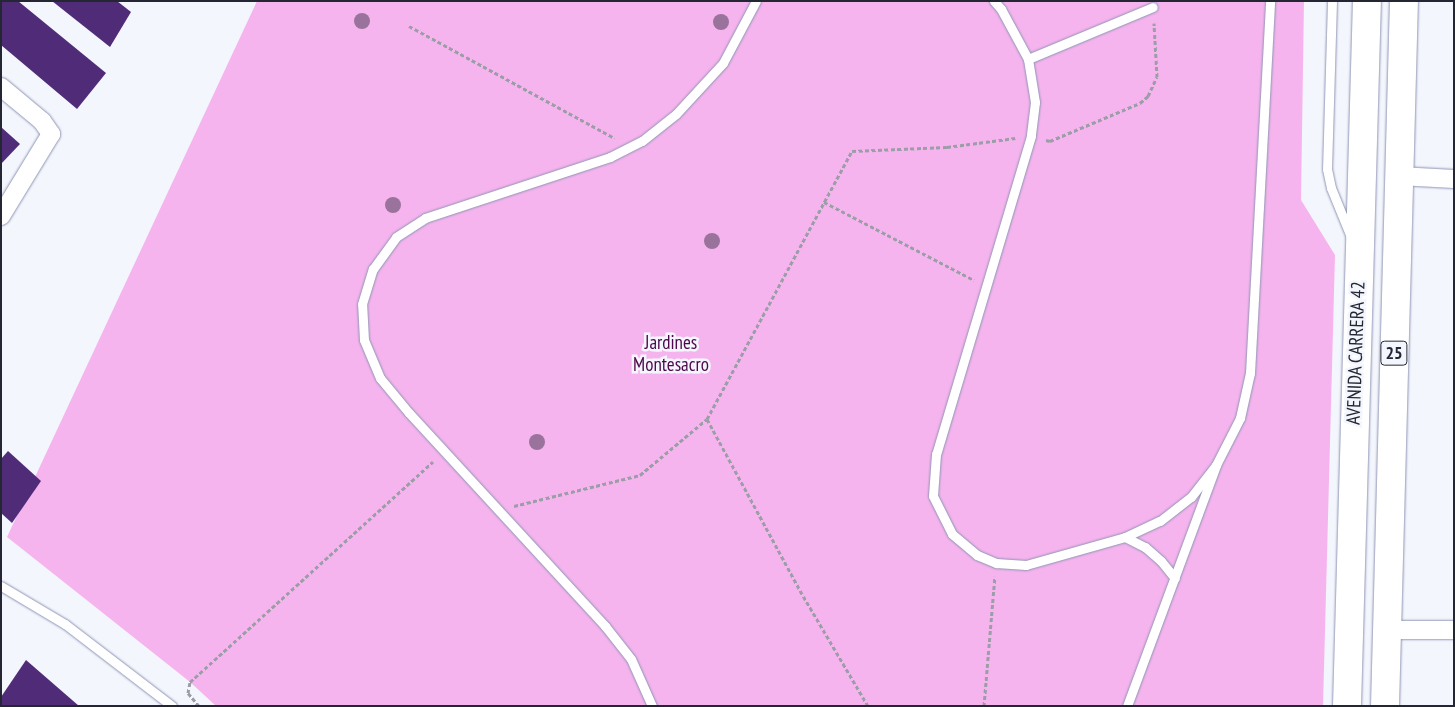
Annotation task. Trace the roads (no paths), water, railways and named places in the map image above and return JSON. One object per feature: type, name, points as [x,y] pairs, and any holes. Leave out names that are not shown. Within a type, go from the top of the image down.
[{"type":"highway","name":"AVENIDA CARRERA 42","points":[[1347,706],[1367,1]]},
{"type":"highway","name":"AVENIDA CARRERA 42","points":[[1385,706],[1404,1]]},
{"type":"highway","points":[[1351,527],[1393,408]]},
{"type":"street","points":[[1,87],[42,120],[51,134],[1,216]]},
{"type":"street","points":[[1399,176],[1454,179]]},
{"type":"street","points":[[1386,630],[1454,630]]},
{"type":"lane","points":[[652,706],[631,659],[380,378],[364,340],[362,304],[372,269],[396,237],[425,218],[610,157],[642,141],[676,114],[703,87],[723,63],[756,1]]},
{"type":"lane","points":[[994,1],[1001,9],[1028,59],[1035,102],[1031,136],[936,454],[933,496],[952,534],[977,555],[996,563],[1026,565],[1125,537],[1160,521],[1191,497],[1216,466]]},
{"type":"lane","points":[[1127,706],[1216,466],[1240,418],[1250,373],[1270,1]]},
{"type":"lane","points":[[1332,1],[1327,169],[1331,188],[1359,256]]},
{"type":"lane","points":[[1028,59],[1153,7]]},
{"type":"lane","points":[[1125,537],[1156,556],[1175,578]]},
{"type":"lane","points":[[1,586],[65,624],[172,706]]},
{"type":"park label","name":"Jardines Montesacro","points":[[671,354]]}]
